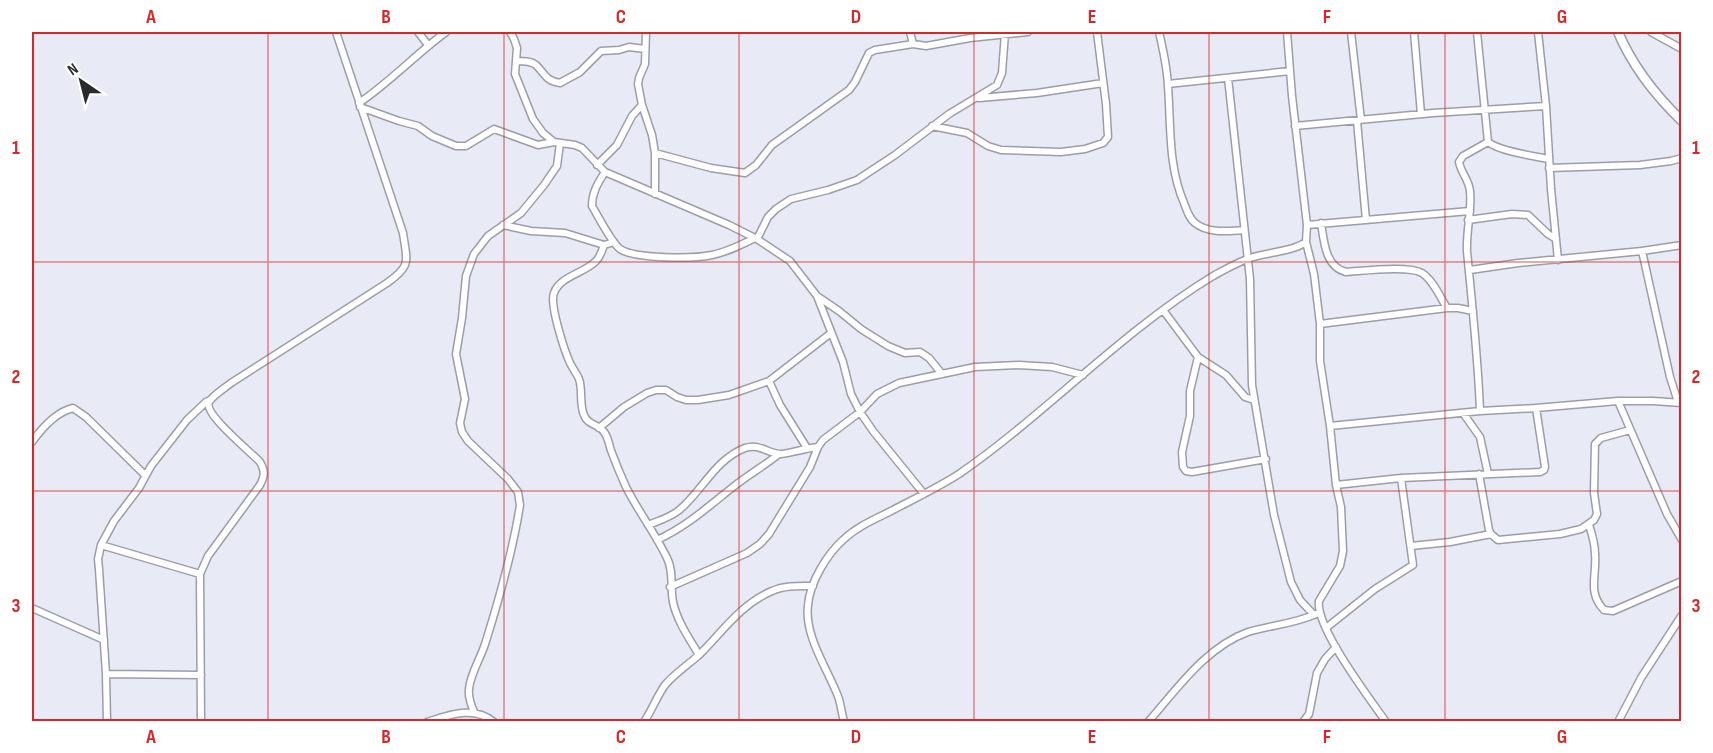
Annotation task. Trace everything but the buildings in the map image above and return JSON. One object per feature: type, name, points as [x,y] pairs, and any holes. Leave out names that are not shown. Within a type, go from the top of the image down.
[{"type":"main road","points":[[1618,32],[1624,46],[1648,82],[1669,109],[1682,121]]},
{"type":"street","points":[[107,722],[98,559],[101,545],[114,521],[139,488],[145,475],[187,420],[206,402],[231,383],[387,283],[406,267],[403,234],[336,32]]},
{"type":"street","points":[[418,32],[428,45]]},
{"type":"street","points":[[360,105],[446,32]]},
{"type":"street","points":[[510,32],[517,48],[515,74],[533,119],[543,133],[557,143]]},
{"type":"street","points":[[646,32],[645,64],[638,84],[655,153],[655,194]]},
{"type":"street","points":[[909,32],[913,44]]},
{"type":"street","points":[[655,153],[711,168],[745,173],[756,165],[772,145],[849,90],[869,53],[875,50],[913,44],[926,46],[970,35],[1028,32]]},
{"type":"street","points":[[932,126],[968,133],[988,146],[1002,150],[1061,152],[1085,149],[1103,143],[1108,137],[1097,32]]},
{"type":"street","points":[[1159,32],[1168,84],[1172,164],[1179,191],[1190,218],[1210,230],[1244,230]]},
{"type":"street","points":[[1287,32],[1307,225],[1306,242],[1314,274],[1320,324],[1320,361],[1336,485],[1341,507],[1343,551],[1340,566],[1319,601],[1316,614]]},
{"type":"street","points":[[1351,32],[1366,220]]},
{"type":"street","points":[[1414,32],[1421,114]]},
{"type":"street","points":[[1477,32],[1488,142]]},
{"type":"street","points":[[1538,32],[1558,260]]},
{"type":"street","points":[[1651,32],[1682,49]]},
{"type":"street","points":[[605,172],[595,189],[592,206],[620,249],[660,258],[710,256],[731,249],[756,238],[768,217],[791,199],[857,180],[895,155],[949,114],[999,82],[1002,74],[1005,33]]},
{"type":"street","points":[[516,61],[529,61],[553,82],[560,83],[580,72],[601,51],[619,50],[629,46],[645,49]]},
{"type":"street","points":[[1168,84],[1290,71]]},
{"type":"street","points":[[1228,78],[1250,279],[1252,385],[1274,515],[1292,582],[1300,600],[1316,614],[1326,628],[1366,695],[1386,722]]},
{"type":"street","points":[[976,98],[1037,93],[1103,83]]},
{"type":"street","points":[[360,105],[399,122],[418,126],[432,136],[456,146],[466,146],[494,129],[538,145],[557,143],[582,148],[605,172],[756,238],[790,261],[817,296],[861,329],[888,346],[905,353],[920,352],[929,358],[942,374]]},
{"type":"street","points":[[597,165],[617,145],[632,116],[642,105]]},
{"type":"street","points":[[1295,126],[1421,114],[1546,106]]},
{"type":"street","points":[[1488,142],[1500,148],[1549,159]]},
{"type":"street","points":[[1480,411],[1467,248],[1471,193],[1469,181],[1459,162],[1463,156],[1488,142]]},
{"type":"street","points":[[474,712],[469,691],[470,682],[482,655],[504,582],[520,505],[518,492],[508,479],[468,441],[462,432],[460,423],[465,399],[456,354],[466,276],[474,254],[488,236],[520,213],[544,186],[557,166],[557,143]]},
{"type":"street","points":[[1549,168],[1640,165],[1682,158]]},
{"type":"street","points":[[1307,225],[1470,211]]},
{"type":"street","points":[[1468,220],[1512,214],[1528,215],[1556,239]]},
{"type":"street","points":[[1321,223],[1327,255],[1333,266],[1346,272],[1400,269],[1421,272],[1433,285],[1447,308]]},
{"type":"street","points":[[503,225],[531,231],[565,233],[604,244],[614,242]]},
{"type":"street","points":[[844,722],[839,699],[814,641],[809,624],[808,606],[820,570],[836,547],[865,524],[959,473],[1026,422],[1163,310],[1214,276],[1247,259],[1300,246],[1306,242]]},
{"type":"street","points":[[604,244],[595,262],[561,283],[554,292],[561,339],[580,381],[584,416],[588,422],[606,434],[626,487],[668,560],[672,576],[670,587],[673,605],[679,621],[699,655]]},
{"type":"street","points":[[1470,270],[1682,245]]},
{"type":"street","points":[[1330,426],[1480,411],[1618,401],[1679,403],[1670,377],[1642,251]]},
{"type":"street","points":[[817,296],[843,362],[851,394],[860,412],[924,494]]},
{"type":"street","points":[[1320,324],[1447,308],[1473,311]]},
{"type":"street","points":[[1163,310],[1198,357],[1226,375],[1245,397],[1254,400]]},
{"type":"street","points":[[599,428],[624,408],[656,390],[666,390],[686,400],[698,400],[729,395],[769,381],[831,333]]},
{"type":"street","points":[[1198,357],[1190,391],[1190,416],[1182,452],[1186,471],[1192,472],[1266,459]]},
{"type":"street","points":[[670,587],[747,553],[760,544],[769,534],[810,467],[822,440],[860,412],[877,394],[899,383],[975,367],[1019,364],[1052,367],[1083,375]]},
{"type":"street","points":[[769,381],[780,405],[807,448]]},
{"type":"street","points":[[201,722],[200,574],[208,556],[260,485],[264,476],[260,462],[211,413],[208,408],[210,400]]},
{"type":"street","points":[[1618,401],[1667,514],[1682,540]]},
{"type":"street","points":[[32,442],[43,428],[65,410],[73,408],[86,417],[145,475]]},
{"type":"street","points":[[1336,485],[1401,478],[1523,473],[1544,470],[1536,408]]},
{"type":"street","points":[[1463,413],[1480,436],[1488,474]]},
{"type":"street","points":[[1479,474],[1491,534],[1498,540],[1560,534],[1589,525],[1597,514],[1594,493],[1595,444],[1601,438],[1630,430]]},
{"type":"street","points":[[648,525],[669,517],[679,510],[699,490],[710,474],[741,450],[748,447],[759,447],[779,454]]},
{"type":"street","points":[[657,540],[698,515],[779,454],[818,447]]},
{"type":"street","points":[[1326,628],[1375,589],[1413,565],[1401,478]]},
{"type":"street","points":[[1589,525],[1596,556],[1594,594],[1596,602],[1604,610],[1613,611],[1682,581]]},
{"type":"street","points":[[1411,546],[1450,542],[1491,534]]},
{"type":"street","points":[[101,545],[200,574]]},
{"type":"street","points":[[644,722],[664,686],[699,655],[752,601],[774,589],[788,586],[813,586]]},
{"type":"street","points":[[32,608],[104,640]]},
{"type":"street","points":[[1148,722],[1212,652],[1233,639],[1257,630],[1296,622],[1316,614]]},
{"type":"street","points":[[1618,722],[1641,678],[1682,615]]},
{"type":"street","points":[[1303,722],[1310,714],[1317,673],[1325,658],[1336,647]]},
{"type":"street","points":[[106,674],[201,675]]},
{"type":"street","points":[[427,722],[474,712],[487,716],[494,722]]}]
